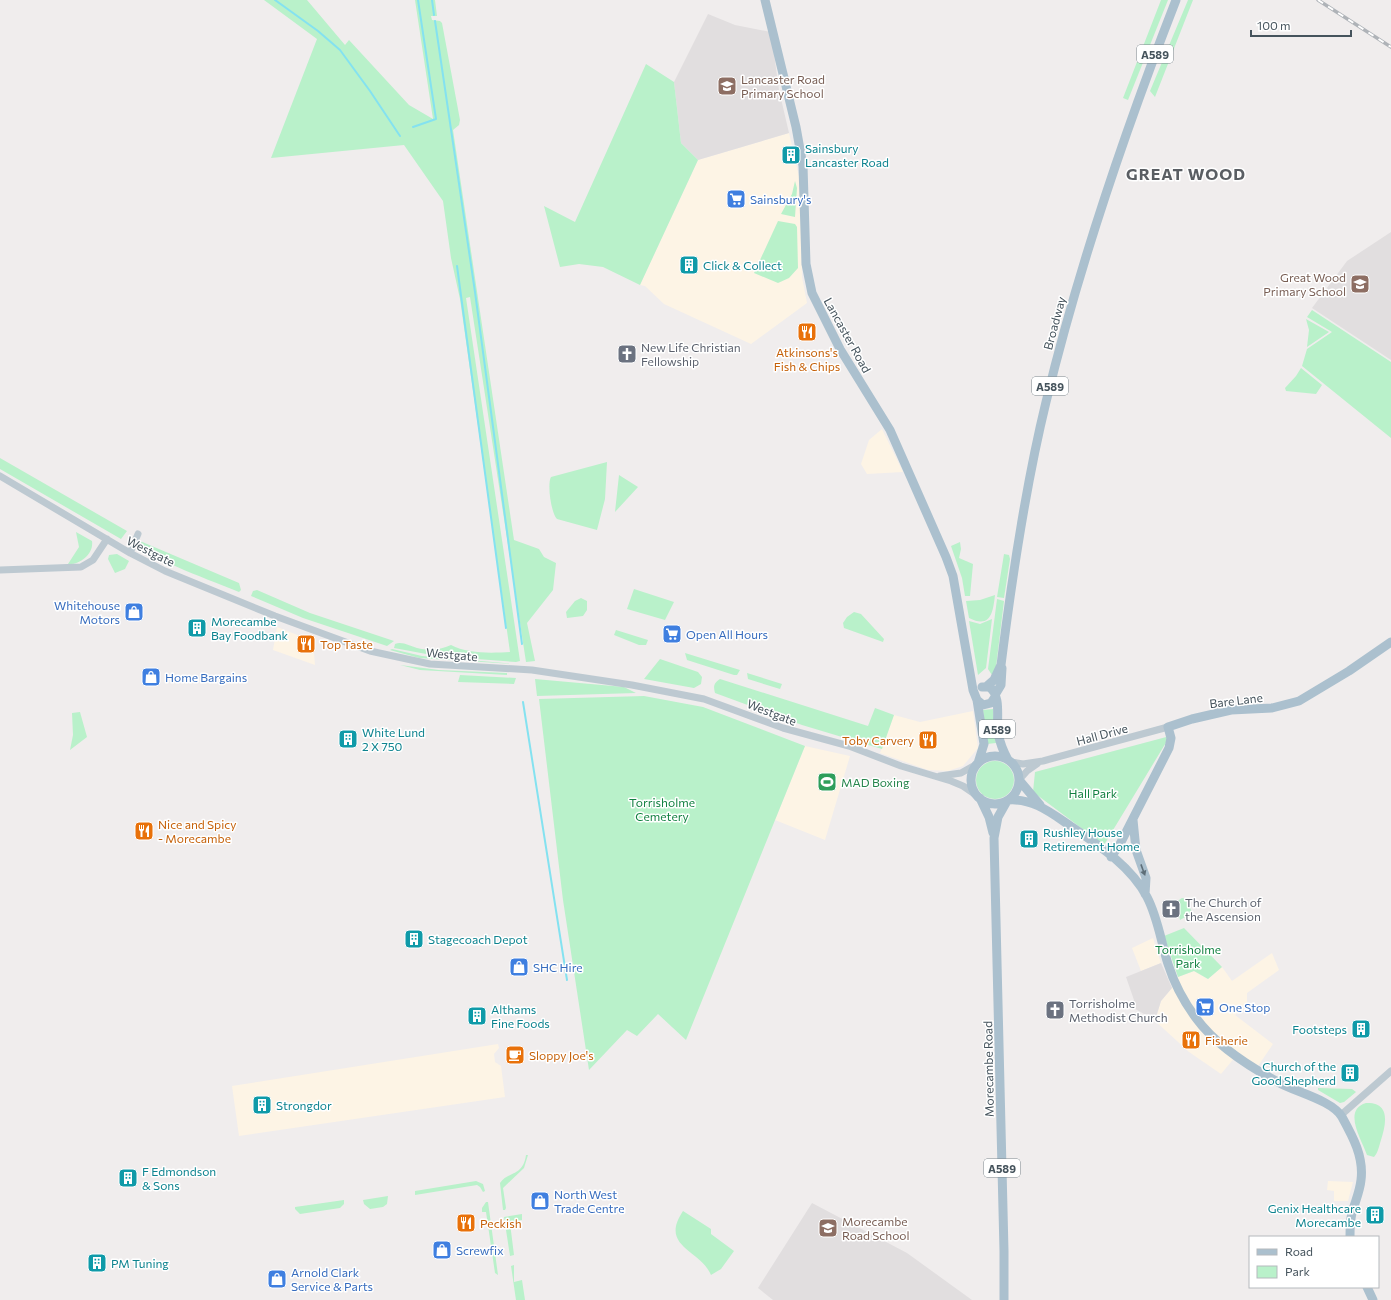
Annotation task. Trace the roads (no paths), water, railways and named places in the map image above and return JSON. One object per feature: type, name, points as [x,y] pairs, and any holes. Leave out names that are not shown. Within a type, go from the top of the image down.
[{"type":"main road","name":"Lancaster Road","points":[[765,0],[796,127],[803,166],[806,264],[812,293],[840,349],[890,430],[921,498],[953,576],[970,684],[977,700],[984,744],[978,763]]},
{"type":"main road","name":"Broadway","points":[[985,687],[994,680],[1001,665],[1030,476],[1045,403],[1065,327],[1083,263],[1132,114],[1176,0]]},
{"type":"main road","name":"Bare Lane","points":[[1168,727],[1192,719],[1231,710],[1272,708],[1299,701],[1348,672],[1391,642]]},
{"type":"main road","name":"Lancaster Road","points":[[968,664],[976,680],[985,687]]},
{"type":"main road","name":"Broadway","points":[[995,696],[1002,680],[1003,670],[1001,665]]},
{"type":"main road","points":[[985,687],[992,689],[995,696]]},
{"type":"main road","name":"A589","points":[[985,687],[977,692],[977,700],[983,705],[988,705],[993,701],[995,696]]},
{"type":"main road","name":"A589","points":[[995,696],[999,737],[1010,761],[1016,768],[1019,780],[1016,791],[1008,800]]},
{"type":"main road","points":[[1111,857],[1120,844],[1171,743],[1168,727]]},
{"type":"main road","name":"A589","points":[[980,798],[972,783],[972,776],[978,763],[990,756],[1002,757],[1010,761]]},
{"type":"main road","points":[[1019,780],[1032,797],[1048,811],[1111,857],[1132,877],[1145,894],[1153,912],[1168,964],[1180,992],[1201,1024],[1228,1049],[1278,1082],[1318,1099],[1341,1115],[1356,1146],[1362,1169],[1361,1182],[1351,1219],[1350,1236]]},
{"type":"main road","points":[[980,798],[992,804],[1008,800],[1026,801],[1048,811]]},
{"type":"main road","name":"Morecambe Road","points":[[980,798],[989,817],[994,838],[1004,1300]]},
{"type":"main road","name":"Morecambe Road","points":[[994,838],[998,817],[1008,800]]},
{"type":"main road","points":[[1133,818],[1136,850],[1146,878],[1145,894]]},
{"type":"main road","points":[[1367,1288],[1373,1300]]},
{"type":"street","name":"Westgate","points":[[0,476],[107,540],[165,571],[370,651],[430,664],[532,670],[632,685],[704,699],[783,728],[849,746],[928,775],[963,786],[980,798]]},
{"type":"street","points":[[130,553],[138,534]]},
{"type":"street","points":[[0,570],[81,567],[89,563],[97,556],[107,540]]},
{"type":"street","name":"Hall Drive","points":[[1010,761],[1023,764],[1042,761],[1168,727]]},
{"type":"street","name":"Hall Drive","points":[[1019,780],[1027,771],[1042,761]]},
{"type":"street","name":"Westgate","points":[[928,775],[944,776],[958,774],[978,763]]},
{"type":"street","points":[[1341,1115],[1391,1071]]},
{"type":"waterway","points":[[275,0],[318,31],[340,50],[400,136]]},
{"type":"waterway","points":[[413,127],[436,119],[418,0]]},
{"type":"waterway","points":[[432,0],[434,15]]},
{"type":"waterway","points":[[435,21],[475,292],[522,644]]},
{"type":"waterway","points":[[457,266],[506,628]]},
{"type":"waterway","points":[[523,702],[567,980]]},
{"type":"railway","points":[[1318,0],[1391,47]]},
{"type":"place","name":"Lancaster Road Primary School","points":[[727,86]]},
{"type":"place","name":"Sainsbury Lancaster Road","points":[[791,155]]},
{"type":"place","name":"Sainsbury's","points":[[736,199]]},
{"type":"place","name":"Click & Collect","points":[[689,265]]},
{"type":"place","name":"Great Wood Primary School","points":[[1360,284]]},
{"type":"place","name":"Atkinsons's Fish & Chips","points":[[807,332]]},
{"type":"place","name":"New Life Christian Fellowship","points":[[627,354]]},
{"type":"place","name":"Whitehouse Motors","points":[[134,612]]},
{"type":"place","name":"Morecambe Bay Foodbank","points":[[197,628]]},
{"type":"place","name":"Open All Hours","points":[[672,634]]},
{"type":"place","name":"Top Taste","points":[[306,644]]},
{"type":"place","name":"Home Bargains","points":[[151,677]]},
{"type":"place","name":"White Lund 2 X 750","points":[[348,739]]},
{"type":"place","name":"Toby Carvery","points":[[928,740]]},
{"type":"place","name":"MAD Boxing","points":[[827,782]]},
{"type":"place","name":"Nice and Spicy - Morecambe","points":[[144,831]]},
{"type":"place","name":"Rushley House Retirement Home","points":[[1029,839]]},
{"type":"place","name":"The Church of the Ascension","points":[[1171,909]]},
{"type":"place","name":"Stagecoach Depot","points":[[414,939]]},
{"type":"place","name":"SHC Hire","points":[[519,967]]},
{"type":"place","name":"One Stop","points":[[1205,1007]]},
{"type":"place","name":"Torrisholme Methodist Church","points":[[1055,1010]]},
{"type":"place","name":"Althams Fine Foods","points":[[477,1016]]},
{"type":"place","name":"Footsteps","points":[[1361,1029]]},
{"type":"place","name":"Fisherie","points":[[1191,1040]]},
{"type":"place","name":"Sloppy Joe's","points":[[515,1055]]},
{"type":"place","name":"Church of the Good Shepherd","points":[[1350,1073]]},
{"type":"place","name":"Strongdor","points":[[262,1105]]},
{"type":"place","name":"F Edmondson & Sons","points":[[128,1178]]},
{"type":"place","name":"North West Trade Centre","points":[[540,1201]]},
{"type":"place","name":"Genix Healthcare Morecambe","points":[[1375,1215]]},
{"type":"place","name":"Peckish","points":[[466,1223]]},
{"type":"place","name":"Morecambe Road School","points":[[828,1228]]},
{"type":"place","name":"Screwfix","points":[[442,1250]]},
{"type":"place","name":"PM Tuning","points":[[97,1263]]},
{"type":"place","name":"Arnold Clark Service & Parts","points":[[277,1279]]},
{"type":"district","name":"GREAT WOOD","points":[[1186,173]]},
{"type":"park label","name":"Hall Park","points":[[1093,793]]},
{"type":"park label","name":"Torrisholme Cemetery","points":[[662,809]]},
{"type":"park label","name":"Torrisholme Park","points":[[1188,956]]}]
